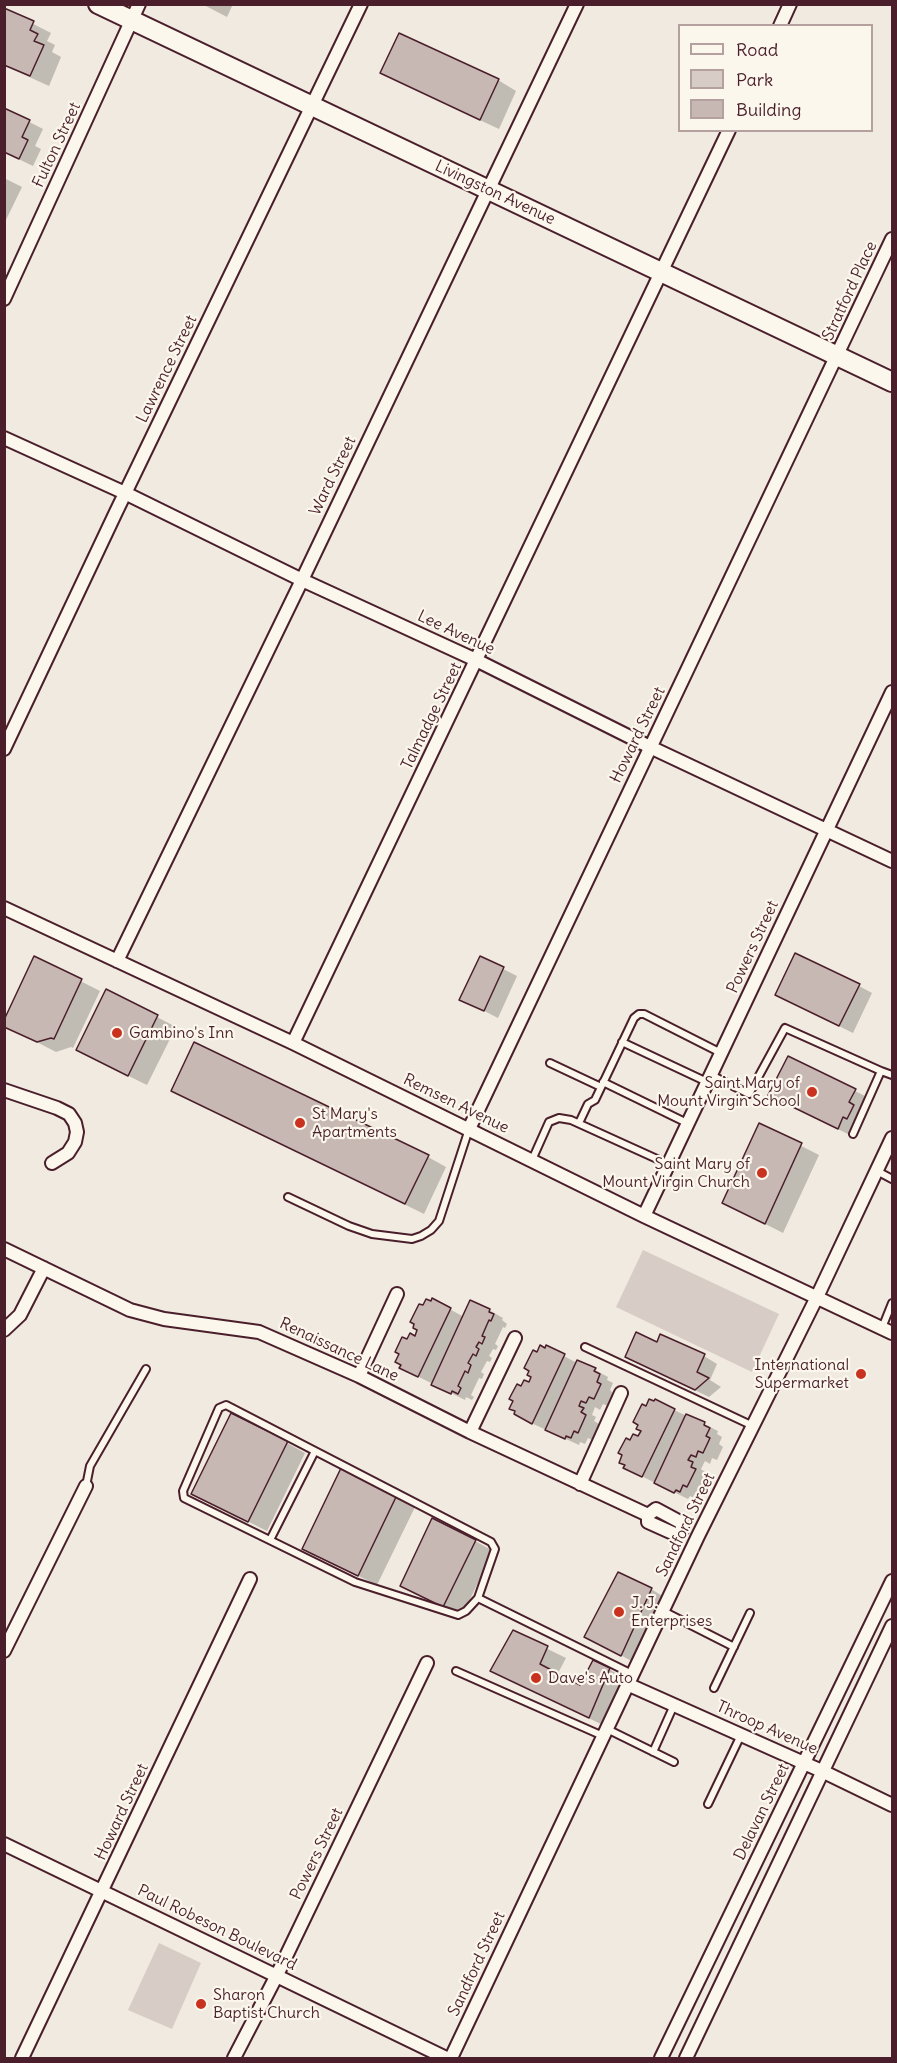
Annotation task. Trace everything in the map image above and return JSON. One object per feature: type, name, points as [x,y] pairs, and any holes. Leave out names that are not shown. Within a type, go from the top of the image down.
[{"type":"main road","name":"Livingston Avenue","points":[[98,4],[135,12],[312,106],[892,382]]},
{"type":"street","name":"Lawrence Street","points":[[4,749],[361,4]]},
{"type":"street","name":"Ward Street","points":[[117,961],[577,4]]},
{"type":"street","points":[[781,24],[790,4]]},
{"type":"street","name":"Fulton Street","points":[[4,299],[135,12]]},
{"type":"street","name":"Talmadge Street","points":[[293,1043],[728,132]]},
{"type":"street","name":"Stratford Place","points":[[838,356],[892,239]]},
{"type":"street","name":"Howard Street","points":[[469,1129],[838,356]]},
{"type":"street","name":"Lee Avenue","points":[[4,438],[476,660],[650,747],[892,861]]},
{"type":"street","name":"Powers Street","points":[[644,1216],[892,692]]},
{"type":"street","name":"Remsen Avenue","points":[[4,908],[293,1043],[644,1216],[887,1330]]},
{"type":"street","points":[[4,1090],[57,1108],[69,1114],[75,1123],[77,1132],[75,1142],[68,1153],[52,1163]]},
{"type":"street","name":"Sandford Street","points":[[451,2058],[662,1611],[817,1297],[892,1138]]},
{"type":"street","name":"Renaissance Lane","points":[[4,1249],[130,1310],[164,1319],[259,1332],[359,1376],[470,1432],[648,1515],[656,1509],[682,1523],[682,1530],[698,1536]]},
{"type":"street","points":[[4,1330],[20,1315],[44,1269]]},
{"type":"street","points":[[359,1376],[397,1294]]},
{"type":"street","points":[[470,1432],[515,1338]]},
{"type":"street","points":[[580,1484],[621,1393]]},
{"type":"street","points":[[4,1651],[86,1486]]},
{"type":"street","name":"Howard Street","points":[[24,2058],[250,1579]]},
{"type":"street","name":"Delavan Street","points":[[661,2058],[892,1581]]},
{"type":"street","points":[[686,2058],[892,1626]]},
{"type":"street","name":"Powers Street","points":[[234,2058],[277,1975],[427,1663]]},
{"type":"street","name":"Throop Avenue","points":[[630,1679],[674,1705],[892,1805]]},
{"type":"street","name":"Paul Robeson Boulevard","points":[[4,1844],[446,2058]]},
{"type":"street","points":[[716,1944],[736,1955]]},
{"type":"lane","points":[[579,1124],[588,1104],[595,1100],[634,1018],[639,1014],[644,1014],[721,1053]]},
{"type":"lane","points":[[622,1042],[749,1094],[785,1028],[892,1076]]},
{"type":"lane","points":[[550,1063],[688,1123]]},
{"type":"lane","points":[[853,1134],[881,1071]]},
{"type":"lane","points":[[532,1160],[549,1122],[559,1118],[579,1124],[668,1164]]},
{"type":"lane","points":[[288,1197],[349,1226],[372,1234],[412,1239],[421,1236],[439,1221],[469,1129]]},
{"type":"lane","points":[[877,1171],[892,1179]]},
{"type":"lane","points":[[887,1330],[892,1303]]},
{"type":"lane","points":[[585,1347],[753,1426]]},
{"type":"lane","points":[[86,1486],[90,1466],[146,1369]]},
{"type":"lane","points":[[225,1405],[492,1542],[495,1549],[478,1598],[466,1611],[458,1615],[355,1582],[270,1540],[184,1498],[183,1491],[219,1407],[225,1405]]},
{"type":"lane","points":[[270,1540],[315,1451]]},
{"type":"lane","points":[[478,1598],[630,1679]]},
{"type":"lane","points":[[662,1611],[734,1647]]},
{"type":"lane","points":[[714,1688],[750,1613]]},
{"type":"lane","points":[[456,1671],[674,1762]]},
{"type":"lane","points":[[653,1752],[674,1705]]},
{"type":"lane","points":[[708,1804],[741,1735]]},
{"type":"green space","points":[[643,1250],[779,1314],[752,1372],[616,1307]]},
{"type":"green space","points":[[159,1943],[201,1963],[172,2029],[128,2010]]},
{"type":"building","points":[[4,8],[34,21],[30,30],[38,34],[34,41],[44,45],[30,76],[4,65]]},
{"type":"building","points":[[399,33],[499,79],[480,120],[380,73]]},
{"type":"building","points":[[4,108],[30,120],[22,137],[28,140],[19,159],[4,152]]},
{"type":"building","points":[[795,953],[860,984],[839,1026],[775,995]]},
{"type":"building","points":[[34,956],[82,979],[54,1039],[37,1042],[4,1027],[4,1020]]},
{"type":"building","points":[[480,956],[504,967],[484,1011],[459,1000]]},
{"type":"building","name":"Gambino's Inn","points":[[106,989],[158,1015],[128,1076],[76,1050]]},
{"type":"building","name":"St Mary's Apartments","points":[[194,1042],[429,1155],[405,1204],[171,1091]]},
{"type":"building","name":"Saint Mary of Mount Virgin School","points":[[788,1056],[856,1089],[849,1102],[854,1105],[847,1119],[843,1117],[838,1129],[768,1095]]},
{"type":"building","name":"Saint Mary of Mount Virgin Church","points":[[759,1123],[802,1143],[765,1224],[722,1203]]},
{"type":"building","points":[[432,1298],[451,1308],[418,1377],[399,1368],[401,1365],[395,1362],[399,1354],[395,1352],[402,1337],[407,1339],[410,1333],[415,1336],[417,1330],[410,1322],[419,1304],[423,1305],[426,1299],[431,1301]]},
{"type":"building","points":[[470,1300],[490,1309],[489,1312],[494,1314],[482,1336],[485,1337],[482,1344],[479,1342],[476,1347],[479,1349],[476,1356],[473,1354],[468,1363],[471,1365],[468,1373],[465,1371],[458,1386],[461,1388],[458,1394],[452,1391],[451,1394],[431,1385]]},
{"type":"building","points":[[636,1332],[657,1342],[660,1334],[705,1354],[697,1372],[709,1378],[695,1390],[625,1357]]},
{"type":"building","points":[[540,1345],[545,1348],[546,1345],[565,1354],[532,1424],[509,1409],[513,1401],[509,1399],[517,1384],[521,1386],[524,1380],[529,1382],[531,1377],[527,1375],[529,1371],[524,1368],[533,1350],[537,1352]]},
{"type":"building","points":[[577,1360],[596,1368],[594,1371],[600,1374],[597,1382],[601,1384],[594,1399],[589,1397],[586,1403],[581,1401],[579,1406],[584,1408],[581,1412],[586,1415],[578,1433],[574,1431],[571,1438],[566,1436],[565,1439],[545,1430]]},
{"type":"building","points":[[649,1399],[654,1401],[655,1399],[675,1409],[642,1477],[623,1468],[625,1465],[619,1463],[622,1455],[618,1453],[626,1438],[630,1440],[633,1434],[638,1436],[641,1431],[636,1429],[638,1425],[633,1422],[642,1404],[646,1406]]},
{"type":"building","points":[[231,1413],[288,1441],[248,1522],[191,1494]]},
{"type":"building","points":[[686,1414],[705,1422],[704,1425],[710,1428],[706,1436],[710,1438],[703,1453],[698,1451],[696,1457],[691,1455],[688,1460],[693,1462],[691,1467],[696,1469],[687,1487],[683,1485],[680,1492],[676,1490],[674,1493],[654,1483]]},
{"type":"building","points":[[341,1468],[397,1495],[358,1576],[302,1549]]},
{"type":"building","points":[[432,1518],[476,1540],[443,1607],[400,1586]]},
{"type":"building","name":"J. J. Enterprises","points":[[618,1572],[652,1588],[621,1656],[584,1637]]},
{"type":"building","name":"Dave's Auto","points":[[513,1630],[548,1646],[540,1664],[580,1685],[593,1660],[610,1668],[589,1718],[490,1671]]},
{"type":"place","name":"Gambino's Inn","points":[[117,1033]]},
{"type":"place","name":"Saint Mary of Mount Virgin School","points":[[812,1092]]},
{"type":"place","name":"St Mary's Apartments","points":[[300,1123]]},
{"type":"place","name":"Saint Mary of Mount Virgin Church","points":[[762,1173]]},
{"type":"place","name":"International Supermarket","points":[[861,1374]]},
{"type":"place","name":"J. J. Enterprises","points":[[619,1612]]},
{"type":"place","name":"Dave's Auto","points":[[536,1678]]},
{"type":"place","name":"Sharon Baptist Church","points":[[201,2004]]}]
